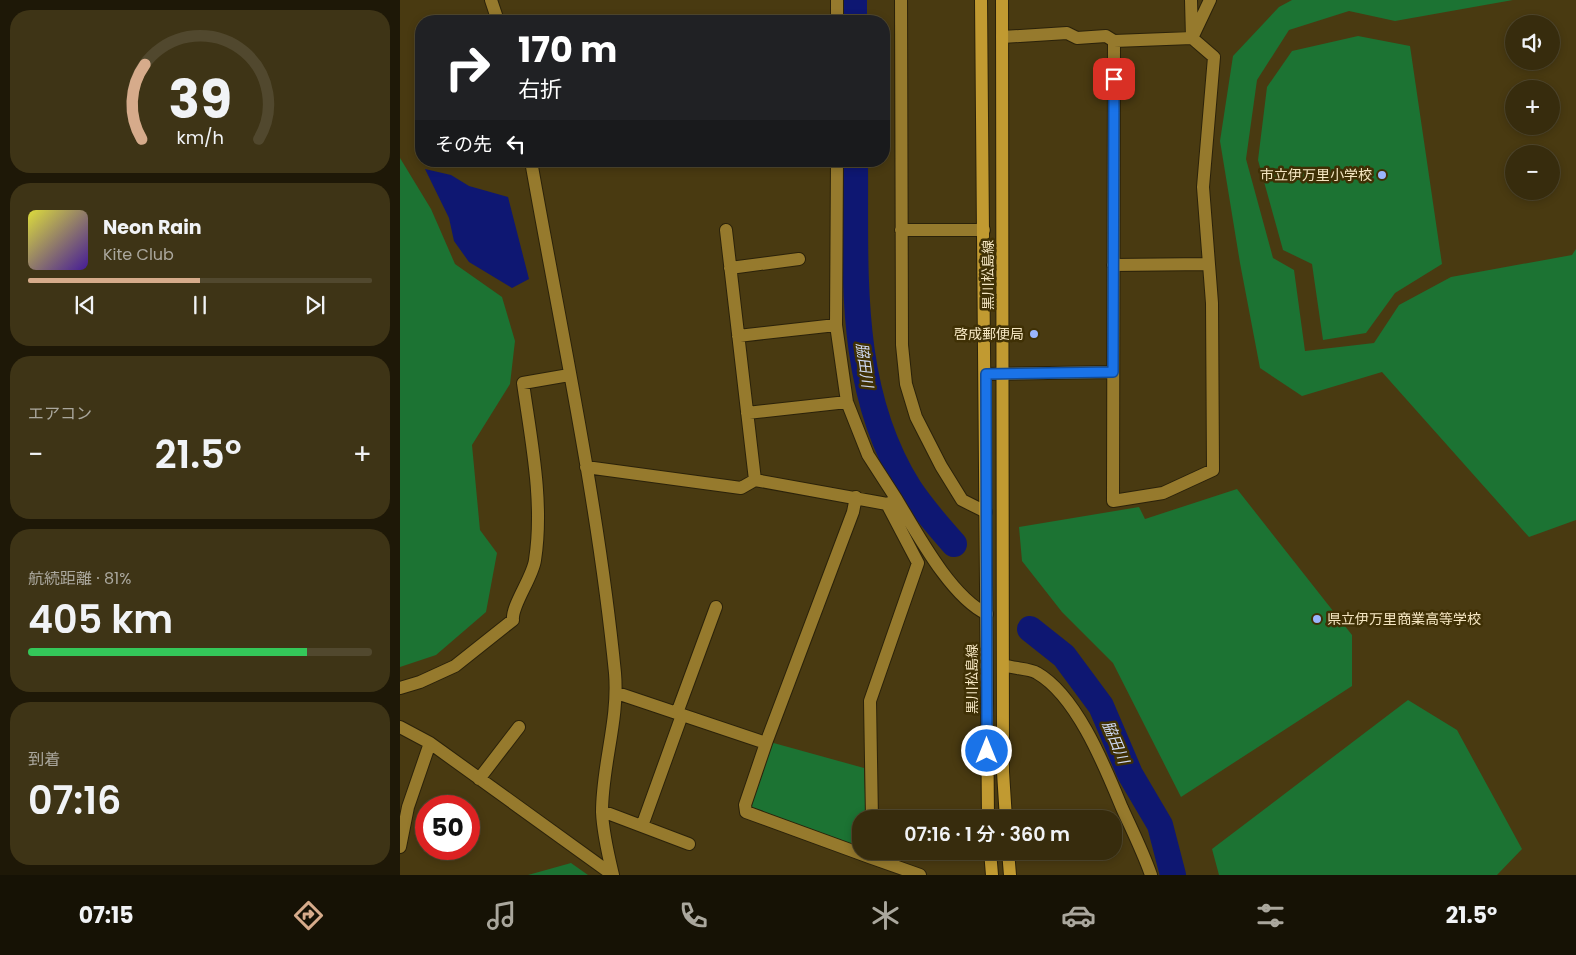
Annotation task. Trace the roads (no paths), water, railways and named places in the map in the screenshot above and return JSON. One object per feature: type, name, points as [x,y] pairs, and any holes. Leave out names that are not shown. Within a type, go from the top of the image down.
[{"type":"main road","name":"黒川松島線","points":[[981,0],[986,374],[988,810]]},
{"type":"main road","name":"黒川松島線","points":[[1002,0],[1004,374],[1003,772],[1005,810]]},
{"type":"main road","points":[[991,860],[992,875]]},
{"type":"main road","points":[[1009,860],[1010,875]]},
{"type":"street","points":[[491,0],[496,15]]},
{"type":"street","points":[[837,0],[837,15]]},
{"type":"street","points":[[901,0],[902,345],[906,384],[916,417],[941,466],[962,500],[986,512]]},
{"type":"street","points":[[1191,0],[1192,38]]},
{"type":"street","points":[[1192,38],[1210,0]]},
{"type":"street","points":[[1002,37],[1067,32],[1077,38],[1106,36],[1114,41],[1192,38],[1214,57],[1203,187],[1212,303],[1213,470],[1163,493],[1113,501],[1114,41]]},
{"type":"street","points":[[532,167],[586,467],[610,630],[617,693],[602,811],[605,844],[613,875]]},
{"type":"street","points":[[837,167],[836,324],[847,402],[868,455],[892,502],[918,563],[870,701],[872,810]]},
{"type":"street","points":[[726,230],[755,480]]},
{"type":"street","points":[[901,230],[984,230]]},
{"type":"street","points":[[730,268],[798,259]]},
{"type":"street","points":[[1113,265],[1209,264]]},
{"type":"street","points":[[738,336],[836,324]]},
{"type":"street","points":[[986,374],[1113,372]]},
{"type":"street","points":[[400,688],[420,682],[455,666],[513,620],[512,613],[524,593],[535,562],[537,536],[535,471],[523,383],[569,375]]},
{"type":"street","points":[[747,413],[847,402]]},
{"type":"street","points":[[586,467],[741,488],[755,480],[892,502],[934,561],[974,608],[987,614]]},
{"type":"street","points":[[852,848],[746,812],[745,805],[766,743],[853,512],[856,497]]},
{"type":"street","points":[[642,826],[716,607]]},
{"type":"street","points":[[1004,665],[1035,671],[1048,680],[1081,719],[1105,768],[1151,875]]},
{"type":"street","points":[[617,693],[766,743]]},
{"type":"street","points":[[400,727],[430,743],[613,875]]},
{"type":"street","points":[[479,778],[519,727]]},
{"type":"street","points":[[400,847],[404,805],[430,743]]},
{"type":"street","points":[[602,811],[689,844]]},
{"type":"street","points":[[884,860],[920,875]]},
{"type":"waterway","name":"脇田川","points":[[854,0],[854,15]]},
{"type":"waterway","name":"脇田川","points":[[855,167],[856,287],[859,329],[865,370],[875,411],[889,450],[909,488],[954,544]]},
{"type":"waterway","name":"脇田川","points":[[1030,629],[1064,656],[1101,706],[1130,774],[1160,825],[1173,875]]},
{"type":"place","name":"市立伊万里小学校","points":[[1382,175]]},
{"type":"place","name":"啓成郵便局","points":[[1034,334]]},
{"type":"place","name":"県立伊万里商業高等学校","points":[[1317,619]]}]
